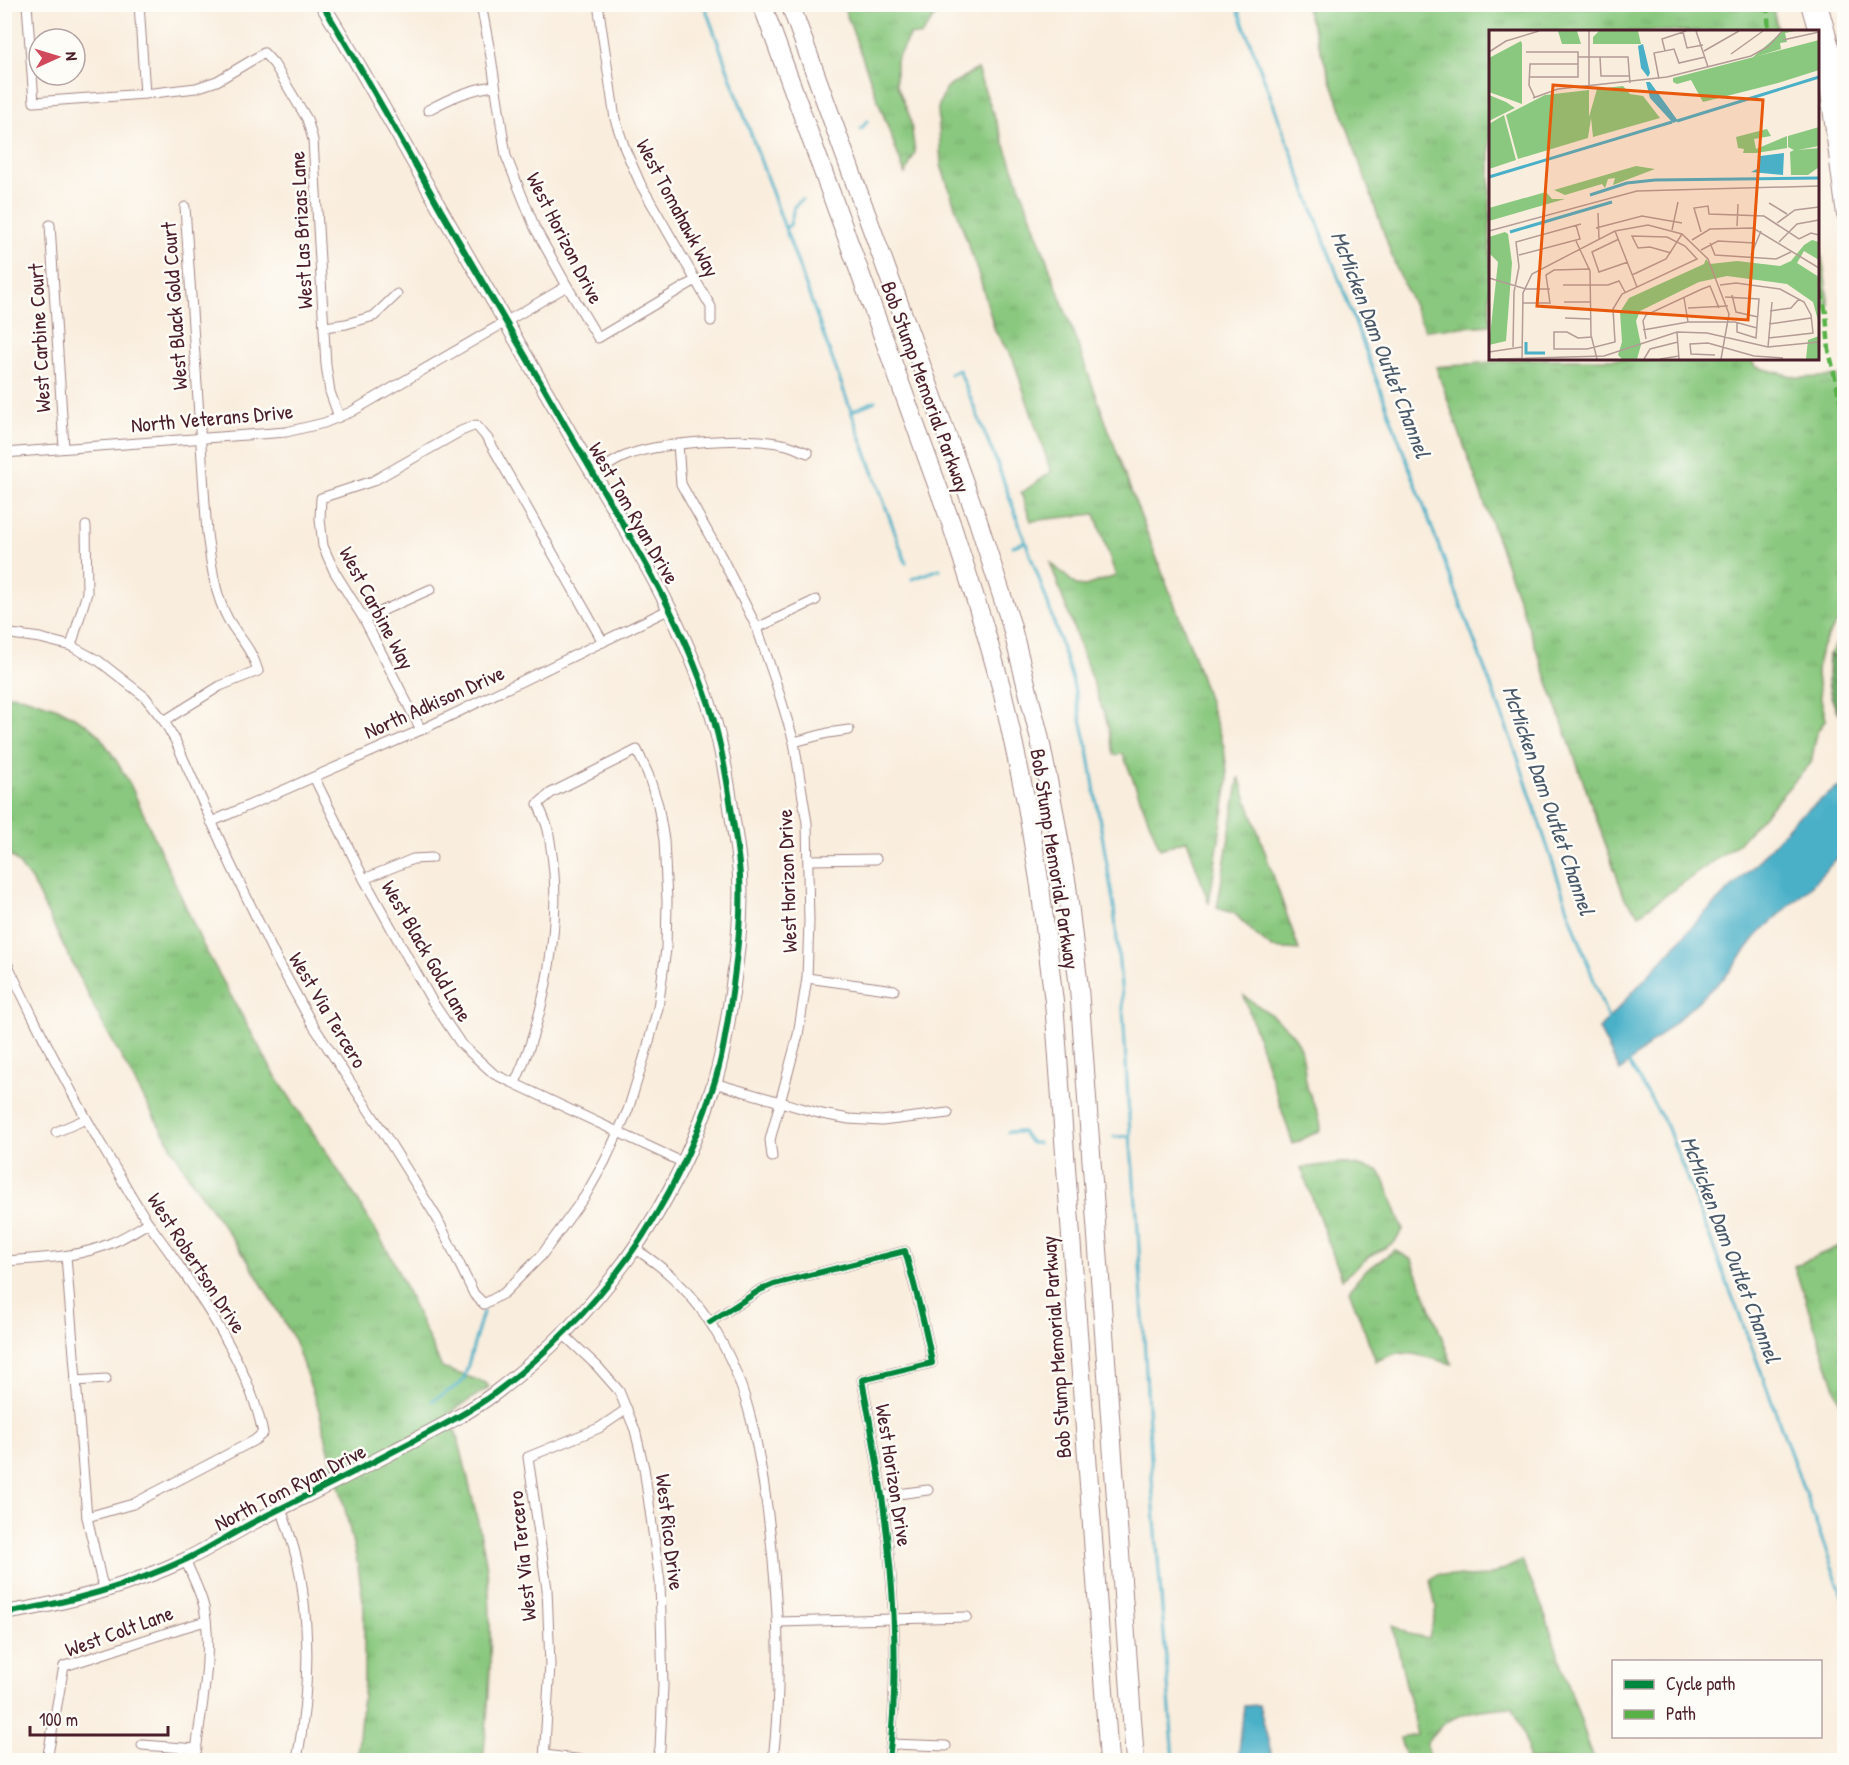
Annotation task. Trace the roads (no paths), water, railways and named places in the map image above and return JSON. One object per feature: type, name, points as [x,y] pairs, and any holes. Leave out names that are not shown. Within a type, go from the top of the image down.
[{"type":"highway","name":"Bob Stump Memorial Parkway","points":[[762,4],[954,532],[997,673],[1027,806],[1042,898],[1054,1002],[1109,1761]]},
{"type":"highway","name":"Bob Stump Memorial Parkway","points":[[790,4],[978,521],[1011,624],[1045,763],[1067,886],[1079,988],[1135,1761]]},
{"type":"street","points":[[27,4],[34,102],[145,94],[139,4]]},
{"type":"street","name":"West Tom Ryan Drive","points":[[322,4],[392,121],[670,609],[704,688],[719,737],[740,879],[739,926],[734,978],[714,1083],[684,1163],[663,1205],[635,1249],[594,1301],[563,1334]]},
{"type":"street","name":"West Horizon Drive","points":[[481,4],[490,46],[506,156],[535,228],[598,339],[694,281]]},
{"type":"street","name":"West Tomahawk Way","points":[[598,4],[615,119],[625,149],[641,185],[694,281],[711,307],[711,321]]},
{"type":"street","points":[[1808,4],[1816,30]]},
{"type":"street","points":[[1820,4],[1832,47],[1845,133]]},
{"type":"street","points":[[1819,43],[1826,77],[1845,215]]},
{"type":"street","name":"West Las Brizas Lane","points":[[145,94],[196,88],[217,81],[264,52],[274,64],[307,119],[313,140],[326,365],[330,392],[339,417]]},
{"type":"street","points":[[428,110],[452,97],[476,88],[495,86]]},
{"type":"street","name":"West Black Gold Court","points":[[185,207],[201,437]]},
{"type":"street","name":"West Carbine Court","points":[[50,225],[64,448]]},
{"type":"street","name":"North Veterans Drive","points":[[4,453],[286,432],[324,423],[351,412],[567,286]]},
{"type":"street","points":[[325,327],[374,316],[397,294]]},
{"type":"street","name":"West Carbine Way","points":[[421,730],[364,619],[334,570],[323,546],[320,519],[321,498],[373,481],[461,431],[476,425],[488,439],[603,642]]},
{"type":"street","points":[[164,721],[220,686],[258,671],[254,657],[227,618],[213,576],[207,534],[201,437]]},
{"type":"street","points":[[593,475],[622,457],[678,444],[752,440],[783,444],[808,453]]},
{"type":"street","name":"West Horizon Drive","points":[[678,444],[681,484],[757,628],[794,742],[807,823],[809,860],[807,978],[798,1035],[770,1140],[772,1157]]},
{"type":"street","points":[[71,646],[87,593],[86,526]]},
{"type":"street","points":[[364,619],[430,589]]},
{"type":"street","points":[[757,628],[816,600]]},
{"type":"street","name":"North Adkison Drive","points":[[212,822],[421,730],[670,609]]},
{"type":"street","name":"West Via Tercero","points":[[4,633],[40,638],[71,646],[99,661],[145,697],[164,721],[175,740],[230,864],[276,958],[311,1022],[386,1135],[437,1218],[474,1294],[484,1304],[504,1293],[541,1256],[585,1196],[618,1132]]},
{"type":"street","points":[[794,742],[849,730]]},
{"type":"street","points":[[515,1083],[527,1056],[545,986],[555,908],[555,870],[548,827],[538,804],[551,794],[638,750],[658,805],[664,840],[667,901],[666,949],[658,1008],[628,1110],[618,1132]]},
{"type":"street","name":"West Black Gold Lane","points":[[314,777],[364,879],[432,1001],[461,1044],[494,1074],[684,1163]]},
{"type":"street","points":[[364,879],[413,859],[432,858]]},
{"type":"street","points":[[809,860],[876,859]]},
{"type":"street","name":"West Robertson Drive","points":[[4,957],[25,1003],[86,1119],[148,1223],[210,1313],[239,1365],[260,1419],[263,1433],[255,1440],[133,1504],[87,1517]]},
{"type":"street","points":[[807,978],[894,990]]},
{"type":"street","points":[[714,1083],[822,1114],[849,1119],[882,1121],[948,1113]]},
{"type":"street","points":[[56,1132],[86,1119]]},
{"type":"street","points":[[4,1261],[66,1256],[111,1244],[148,1223]]},
{"type":"street","points":[[635,1249],[657,1263],[691,1296],[722,1343],[744,1395],[758,1450],[773,1554],[779,1622],[777,1722],[773,1761]]},
{"type":"street","name":"West Horizon Drive","points":[[710,1322],[760,1290],[774,1284],[905,1251],[924,1322],[932,1363],[862,1380],[883,1496],[893,1585],[889,1761]]},
{"type":"street","name":"West Colt Lane","points":[[66,1256],[87,1517],[106,1592]]},
{"type":"street","name":"West Rico Drive","points":[[563,1334],[597,1366],[619,1391],[635,1430],[644,1468],[660,1582],[663,1686],[660,1748],[657,1761]]},
{"type":"street","name":"North Tom Ryan Drive","points":[[4,1613],[43,1607],[106,1592],[185,1560],[417,1439],[491,1396],[563,1334]]},
{"type":"street","points":[[75,1381],[106,1379]]},
{"type":"street","name":"West Via Tercero","points":[[544,1758],[550,1665],[547,1589],[528,1457],[599,1428],[627,1409]]},
{"type":"street","points":[[883,1496],[928,1490]]},
{"type":"street","points":[[281,1509],[293,1545],[303,1592],[307,1646],[306,1687],[297,1761]]},
{"type":"street","points":[[185,1560],[203,1605],[208,1653],[195,1761]]},
{"type":"street","points":[[779,1622],[967,1617]]},
{"type":"street","name":"West Colt Lane","points":[[47,1761],[64,1666],[165,1632],[206,1621]]},
{"type":"street","points":[[891,1744],[946,1746]]},
{"type":"street","points":[[142,1745],[196,1749]]},
{"type":"street","points":[[544,1758],[584,1761]]},
{"type":"water","points":[[1844,785],[1844,851],[1805,892],[1759,933],[1726,976],[1620,1071],[1599,1029],[1701,917],[1753,867],[1795,819]]},
{"type":"water","points":[[1259,1705],[1273,1760],[1238,1760],[1244,1706]]},
{"type":"waterway","points":[[704,4],[906,563]]},
{"type":"waterway","name":"McMicken Dam Outlet Channel","points":[[1236,4],[1518,758],[1569,912],[1609,1022]]},
{"type":"waterway","points":[[861,129],[867,121]]},
{"type":"waterway","points":[[785,228],[790,225],[794,207],[802,199]]},
{"type":"waterway","points":[[950,374],[959,370],[997,463],[1046,598],[1072,679],[1088,750],[1114,907],[1137,1214],[1153,1495],[1174,1760]]},
{"type":"waterway","points":[[852,411],[875,401]]},
{"type":"waterway","points":[[1013,546],[1024,542]]},
{"type":"waterway","points":[[912,579],[940,569]]},
{"type":"waterway","name":"McMicken Dam Outlet Channel","points":[[1627,1060],[1667,1126],[1757,1361],[1844,1600]]},
{"type":"waterway","points":[[1008,1132],[1022,1132],[1031,1143],[1038,1143]]},
{"type":"waterway","points":[[1114,1137],[1130,1136]]},
{"type":"waterway","points":[[432,1401],[460,1384],[464,1379],[483,1312]]}]
